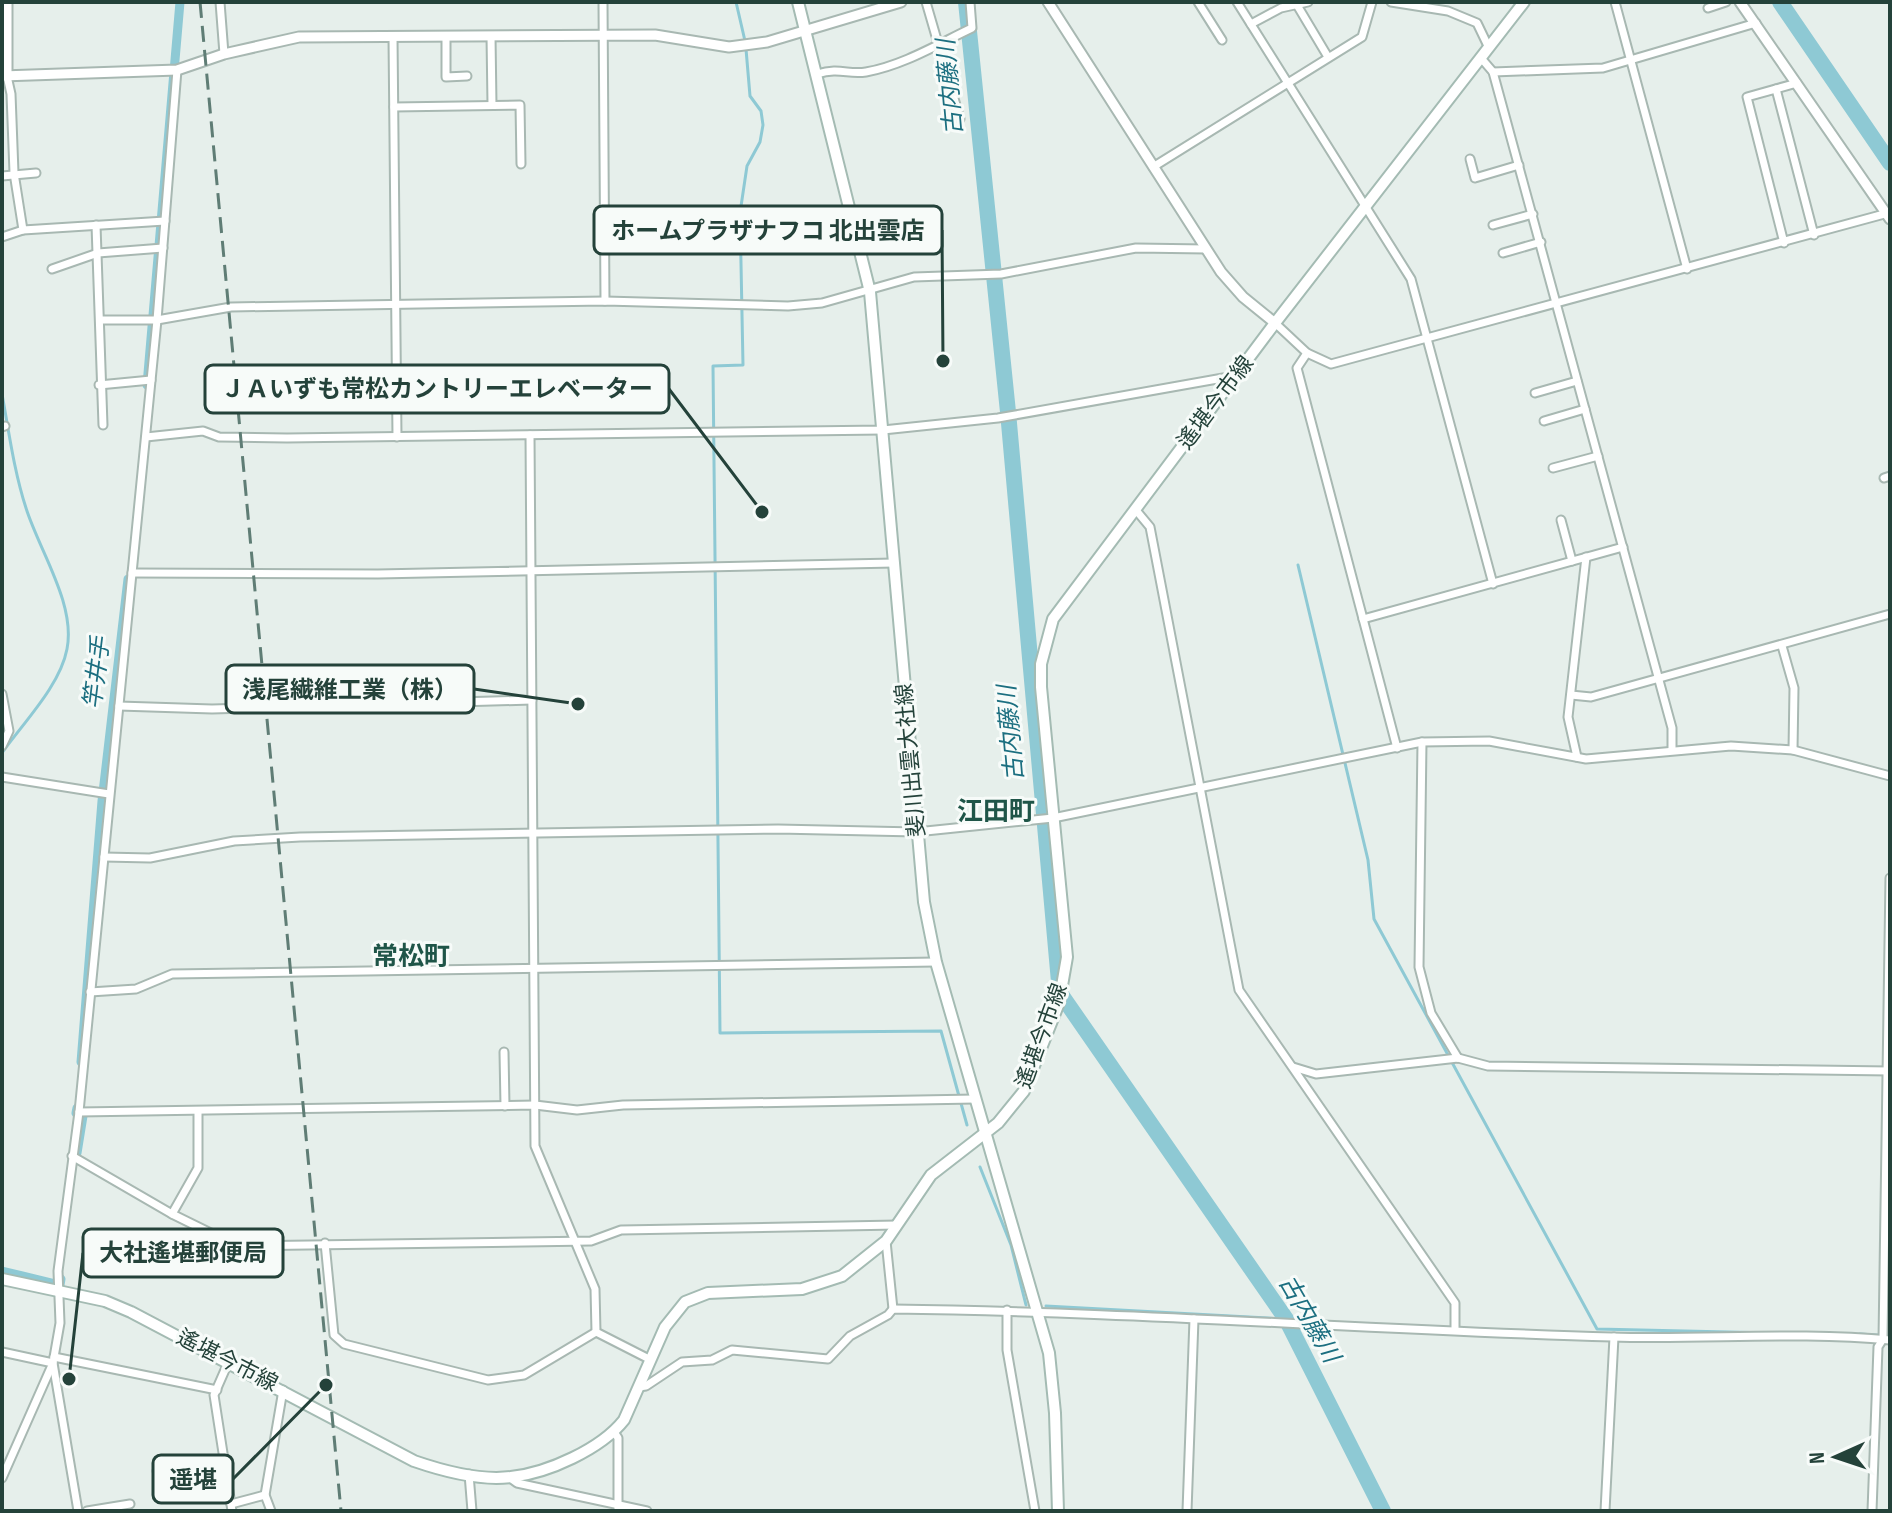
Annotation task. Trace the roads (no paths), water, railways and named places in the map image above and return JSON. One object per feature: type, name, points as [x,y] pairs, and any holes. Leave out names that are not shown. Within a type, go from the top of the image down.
[{"type":"main road","name":"斐川出雲大社線","points":[[798,2],[870,292],[924,902],[936,962],[984,1136],[1039,1311],[1049,1353],[1055,1413],[1058,1511]]},
{"type":"main road","name":"遙堪今市線","points":[[2,1279],[60,1294],[105,1301],[283,1390],[388,1449],[440,1470],[510,1478],[588,1451],[614,1432],[675,1313],[696,1296],[823,1285],[861,1264],[886,1241],[931,1175],[984,1136],[1011,1111],[1024,1091],[1059,1003],[1067,935],[1041,687],[1046,639],[1067,597],[1524,2]]},
{"type":"street","points":[[7,2],[4,76],[11,94],[14,173],[23,230]]},
{"type":"street","points":[[220,2],[224,54]]},
{"type":"street","points":[[603,2],[605,301]]},
{"type":"street","points":[[4,76],[177,70],[224,54],[299,37],[655,35],[729,47],[767,42],[901,2]]},
{"type":"street","points":[[926,2],[960,119]]},
{"type":"street","points":[[817,74],[837,67],[862,73],[895,65],[972,28],[970,2]]},
{"type":"street","points":[[1048,2],[1206,249],[1243,297],[1307,353],[1331,364],[1889,215],[1740,2]]},
{"type":"street","points":[[1198,2],[1222,40]]},
{"type":"street","points":[[1237,2],[1411,279],[1493,584]]},
{"type":"street","points":[[1251,24],[1281,8],[1308,2]]},
{"type":"street","points":[[1153,167],[1362,37],[1372,2]]},
{"type":"street","points":[[1391,2],[1448,11],[1477,23],[1489,48]]},
{"type":"street","points":[[1615,2],[1687,269]]},
{"type":"street","points":[[1708,8],[1726,2]]},
{"type":"street","points":[[1297,5],[1328,57]]},
{"type":"street","points":[[1493,72],[1603,68],[1756,23]]},
{"type":"street","points":[[491,36],[492,105]]},
{"type":"street","points":[[393,37],[397,437]]},
{"type":"street","points":[[446,37],[446,77],[467,76]]},
{"type":"street","points":[[1481,58],[1493,72],[1541,242],[1672,728],[1672,750]]},
{"type":"street","points":[[78,1511],[54,1360],[60,1294],[58,1271],[79,1112],[146,437],[177,70]]},
{"type":"street","points":[[1784,243],[1747,97],[1797,83]]},
{"type":"street","points":[[1776,89],[1814,235]]},
{"type":"street","points":[[394,107],[520,105],[521,164]]},
{"type":"street","points":[[1470,159],[1475,178],[1519,165]]},
{"type":"street","points":[[2,176],[36,173]]},
{"type":"street","points":[[1493,225],[1533,214]]},
{"type":"street","points":[[2,237],[23,230],[165,221]]},
{"type":"street","points":[[96,225],[101,320],[99,385],[103,425]]},
{"type":"street","points":[[1503,253],[1541,242]]},
{"type":"street","points":[[52,269],[98,253],[163,248]]},
{"type":"street","points":[[101,320],[157,320],[231,307],[605,301],[788,306],[822,303],[870,292],[914,277],[1001,274],[1136,248],[1206,249]]},
{"type":"street","points":[[1307,353],[1297,368],[1397,748]]},
{"type":"street","points":[[146,437],[203,431],[239,438],[883,430],[998,418],[1223,378],[1235,381]]},
{"type":"street","points":[[99,385],[151,380]]},
{"type":"street","points":[[1535,393],[1577,381]]},
{"type":"street","points":[[1544,421],[1585,409]]},
{"type":"street","points":[[530,435],[535,1146],[595,1289],[596,1332]]},
{"type":"street","points":[[1553,468],[1598,456]]},
{"type":"street","points":[[1135,509],[1150,527],[1239,990],[1455,1303],[1455,1330]]},
{"type":"street","points":[[1561,520],[1572,561]]},
{"type":"street","points":[[1363,619],[1623,547]]},
{"type":"street","points":[[1577,757],[1568,717],[1586,557]]},
{"type":"street","points":[[132,573],[378,574],[530,568],[894,563]]},
{"type":"street","points":[[1571,695],[1591,697],[1890,614]]},
{"type":"street","points":[[1782,646],[1794,688],[1793,750]]},
{"type":"street","points":[[2,694],[9,731],[2,746]]},
{"type":"street","points":[[119,706],[212,709],[532,700]]},
{"type":"street","points":[[104,857],[150,858],[234,841],[287,838],[778,829],[916,832],[1053,818],[1422,742],[1489,741],[1577,757],[1731,746],[1793,750],[1890,776]]},
{"type":"street","points":[[1422,742],[1419,967],[1431,1013],[1458,1058]]},
{"type":"street","points":[[2,777],[109,794]]},
{"type":"street","points":[[1872,1511],[1878,1347],[1887,1339],[1890,878]]},
{"type":"street","points":[[90,992],[136,989],[172,974],[936,962]]},
{"type":"street","points":[[504,1052],[505,1106]]},
{"type":"street","points":[[1293,1067],[1316,1074],[1458,1058],[1488,1066],[1889,1071]]},
{"type":"street","points":[[79,1112],[535,1105],[577,1110],[623,1105],[975,1099]]},
{"type":"street","points":[[172,1214],[198,1168],[198,1111]]},
{"type":"street","points":[[72,1156],[172,1214],[237,1246],[591,1241],[621,1230],[898,1225]]},
{"type":"street","points":[[639,1387],[646,1386],[682,1362],[712,1360],[732,1350],[828,1359],[850,1336],[888,1315],[893,1309],[886,1241]]},
{"type":"street","points":[[325,1243],[334,1335],[344,1344],[488,1380],[524,1375],[596,1332]]},
{"type":"street","points":[[893,1309],[1039,1311],[1284,1325],[1614,1337],[1887,1339]]},
{"type":"street","points":[[1007,1310],[1007,1350],[1035,1511]]},
{"type":"street","points":[[1187,1511],[1194,1319]]},
{"type":"street","points":[[596,1332],[651,1360]]},
{"type":"street","points":[[1605,1511],[1614,1337]]},
{"type":"street","points":[[2,1352],[217,1390]]},
{"type":"street","points":[[3,1474],[54,1360]]},
{"type":"street","points":[[228,1363],[214,1395],[232,1508],[265,1495]]},
{"type":"street","points":[[271,1511],[265,1495],[283,1390]]},
{"type":"street","points":[[614,1432],[618,1438],[617,1507]]},
{"type":"street","points":[[157,1471],[224,1459]]},
{"type":"street","points":[[469,1474],[472,1511]]},
{"type":"street","points":[[510,1478],[517,1483],[617,1507],[647,1511]]},
{"type":"street","points":[[87,1511],[130,1504]]},
{"type":"waterway","name":"竿井手","points":[[147,385],[180,2]]},
{"type":"waterway","points":[[736,2],[745,41]]},
{"type":"waterway","name":"古内藤川","points":[[966,2],[1008,412],[1060,993],[1286,1319],[1383,1511]]},
{"type":"waterway","points":[[1780,2],[1890,163]]},
{"type":"waterway","points":[[746,49],[750,96],[761,111],[763,125],[760,142],[747,166],[740,213],[743,365],[713,366],[720,1033],[941,1031],[967,1125]]},
{"type":"waterway","points":[[2,394],[22,494],[55,577],[68,632],[67,649],[57,677],[2,753]]},
{"type":"waterway","points":[[1298,565],[1368,860],[1374,919],[1597,1329],[1772,1333]]},
{"type":"waterway","name":"竿井手","points":[[81,1062],[102,801],[128,579]]},
{"type":"waterway","name":"竿井手","points":[[77,1108],[76,1113],[83,1116],[77,1153]]},
{"type":"waterway","points":[[980,1167],[1011,1245],[1026,1305]]},
{"type":"waterway","name":"竿井手","points":[[2,1271],[60,1285],[61,1279]]},
{"type":"waterway","points":[[1046,1306],[1286,1319]]},
{"type":"waterway","points":[[1860,1334],[1890,1336]]},
{"type":"railway","points":[[200,2],[341,1511]]},
{"type":"place","name":"ホームプラザナフコ 北出雲店","points":[[943,361]]},
{"type":"place","name":"ＪＡいずも常松カントリーエレベーター","points":[[762,512]]},
{"type":"place","name":"浅尾繊維工業（株）","points":[[578,704]]},
{"type":"place","name":"大社遙堪郵便局","points":[[69,1379]]},
{"type":"place","name":"遥堪","points":[[326,1385]]},
{"type":"district","name":"江田町","points":[[996,812]]},
{"type":"district","name":"常松町","points":[[411,957]]}]
